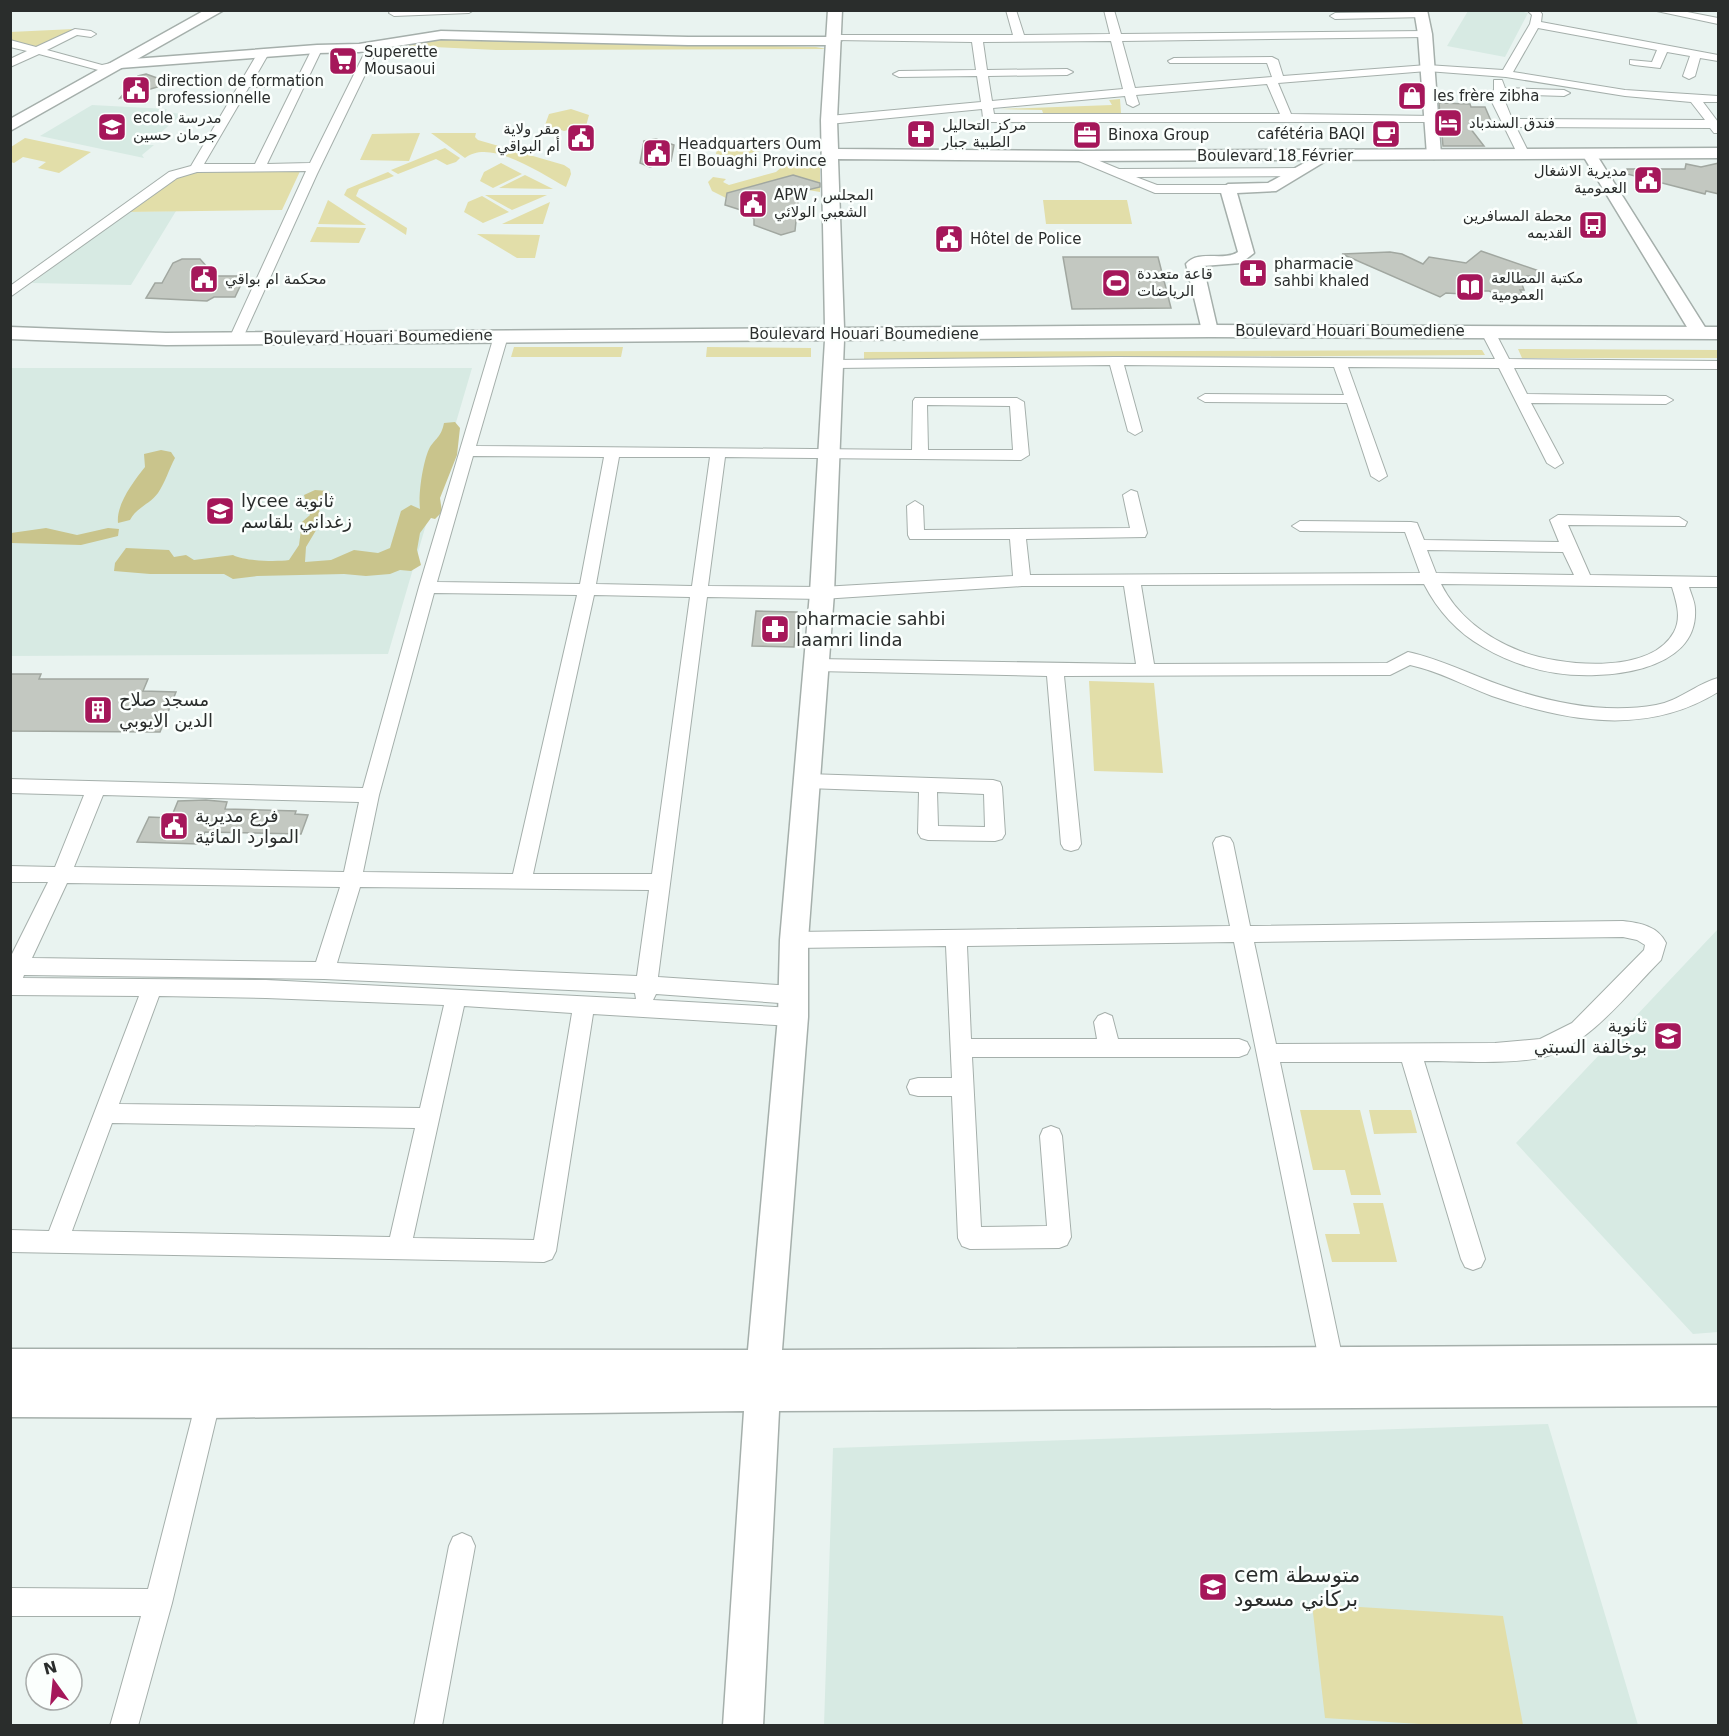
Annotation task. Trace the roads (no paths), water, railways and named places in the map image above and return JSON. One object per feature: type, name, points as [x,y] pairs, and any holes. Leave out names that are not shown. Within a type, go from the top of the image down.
[{"type":"main road","points":[[10,118],[203,10]]},
{"type":"main road","points":[[10,126],[217,10]]},
{"type":"main road","points":[[743,1725],[764,1381],[794,1006],[794,940],[822,593],[835,364],[829,120],[833,36]]},
{"type":"main road","name":"Boulevard 18 Février","points":[[831,154],[1323,156],[1719,153]]},
{"type":"main road","name":"Boulevard Houari Boumediene","points":[[10,333],[115,339],[236,339],[1209,331],[1719,333]]},
{"type":"main road","points":[[10,1400],[208,1401],[764,1381],[1332,1365],[1719,1362]]},
{"type":"main road","points":[[10,1366],[218,1367],[764,1381],[1719,1389]]},
{"type":"street","points":[[394,14],[469,10]]},
{"type":"street","points":[[1011,10],[1019,38]]},
{"type":"street","points":[[1110,10],[1137,118]]},
{"type":"street","points":[[1324,10],[1336,35]]},
{"type":"street","points":[[1500,91],[1501,74],[1535,24],[1537,14],[1532,10]]},
{"type":"street","points":[[1657,10],[1719,21]]},
{"type":"street","points":[[1335,16],[1420,13],[1425,33],[1434,155]]},
{"type":"street","points":[[1535,24],[1719,58]]},
{"type":"street","points":[[10,64],[75,32],[91,34]]},
{"type":"street","points":[[366,49],[441,35],[686,41],[833,36],[977,39],[1425,33]]},
{"type":"street","points":[[569,52],[833,36]]},
{"type":"street","points":[[977,39],[980,72],[989,118],[1431,118]]},
{"type":"street","points":[[10,43],[102,68],[120,64],[317,49],[428,52]]},
{"type":"street","points":[[1634,62],[1656,66],[1664,47]]},
{"type":"street","points":[[260,168],[317,49]]},
{"type":"street","points":[[236,339],[366,49]]},
{"type":"street","points":[[196,168],[262,52]]},
{"type":"street","points":[[1689,76],[1696,54]]},
{"type":"street","points":[[1174,61],[1272,60],[1275,81],[1287,118]]},
{"type":"street","points":[[829,120],[1129,92],[1426,68],[1501,74],[1625,93],[1719,99]]},
{"type":"street","points":[[899,74],[1067,72]]},
{"type":"street","points":[[245,84],[300,84]]},
{"type":"street","points":[[1524,154],[1494,94],[1500,91],[1625,93]]},
{"type":"street","points":[[1695,99],[1717,127]]},
{"type":"street","points":[[1508,123],[1717,127]]},
{"type":"street","points":[[1590,154],[1699,332]]},
{"type":"street","points":[[1078,156],[1155,189],[1271,188],[1323,156]]},
{"type":"street","points":[[10,293],[172,175],[196,168],[314,167]]},
{"type":"street","points":[[1118,173],[1298,172]]},
{"type":"street","points":[[1209,331],[1194,264],[1204,261],[1235,260],[1242,258],[1246,253],[1228,189]]},
{"type":"street","points":[[1488,332],[1555,464]]},
{"type":"street","points":[[324,971],[352,880],[370,795],[427,586],[501,336]]},
{"type":"street","points":[[835,364],[1116,361],[1719,364]]},
{"type":"street","points":[[1116,361],[1136,431]]},
{"type":"street","points":[[1340,363],[1379,476]]},
{"type":"street","points":[[1205,398],[1351,399]]},
{"type":"street","points":[[1522,398],[1666,400]]},
{"type":"street","points":[[467,451],[1021,455],[1017,402],[920,401],[920,454]]},
{"type":"street","points":[[520,882],[587,589],[612,452]]},
{"type":"street","points":[[643,1007],[718,452]]},
{"type":"street","points":[[915,506],[916,535],[1139,533],[1131,495]]},
{"type":"street","points":[[1584,579],[1558,520],[1679,522]]},
{"type":"street","points":[[1300,526],[1411,526],[1436,591],[1452,615],[1479,637],[1495,646],[1542,664],[1592,671],[1620,669],[1645,663],[1670,649],[1685,629],[1687,618],[1688,606],[1679,581]]},
{"type":"street","points":[[1017,534],[1022,581]]},
{"type":"street","points":[[1418,545],[1569,546]]},
{"type":"street","points":[[427,586],[822,593],[1022,581],[1584,579],[1719,582]]},
{"type":"street","points":[[1132,581],[1146,669]]},
{"type":"street","points":[[816,665],[1055,670],[1390,669],[1408,658],[1435,664],[1497,691],[1530,701],[1588,713],[1624,714],[1679,705],[1719,684]]},
{"type":"street","points":[[1055,670],[1071,844]]},
{"type":"street","points":[[807,781],[928,786]]},
{"type":"street","points":[[10,786],[370,795]]},
{"type":"street","points":[[12,976],[61,875],[97,787]]},
{"type":"street","points":[[1224,843],[1332,1365]]},
{"type":"street","points":[[10,874],[660,882]]},
{"type":"street","points":[[794,940],[1623,929],[1639,931],[1653,938],[1656,943],[1654,954],[1579,1029],[1543,1048],[1495,1052],[1267,1053]]},
{"type":"street","points":[[956,938],[970,1238],[1059,1237],[1051,1136]]},
{"type":"street","points":[[12,976],[324,971],[646,985],[794,1006]]},
{"type":"street","points":[[12,976],[152,988],[266,989],[584,1005],[794,1006]]},
{"type":"street","points":[[56,1242],[152,988]]},
{"type":"street","points":[[399,1248],[456,997]]},
{"type":"street","points":[[10,1241],[544,1251],[584,1005]]},
{"type":"street","points":[[1106,1022],[1109,1048]]},
{"type":"street","points":[[961,1048],[1239,1048]]},
{"type":"street","points":[[1410,1052],[1473,1259]]},
{"type":"street","points":[[918,1087],[963,1087]]},
{"type":"street","points":[[105,1113],[429,1118]]},
{"type":"street","points":[[124,1725],[158,1603],[218,1367]]},
{"type":"street","points":[[428,1725],[462,1545]]},
{"type":"street","points":[[10,1602],[158,1603]]},
{"type":"place","name":"Superette Mousaoui","points":[[343,61]]},
{"type":"place","name":"direction de formation professionnelle","points":[[136,90]]},
{"type":"place","name":"les frère zibha","points":[[1412,96]]},
{"type":"place","name":"فندق السندباد","points":[[1448,123]]},
{"type":"place","name":"ecole مدرسة جرمان حسين","points":[[112,127]]},
{"type":"place","name":"مركز التحاليل الطبية جبار","points":[[921,134]]},
{"type":"place","name":"cafétéria BAQI","points":[[1386,134]]},
{"type":"place","name":"Binoxa Group","points":[[1087,135]]},
{"type":"place","name":"مقر ولاية أم البواقي","points":[[581,138]]},
{"type":"place","name":"Headquarters Oum El Bouaghi Province","points":[[657,153]]},
{"type":"place","name":"مديرية الاشغال العمومية","points":[[1648,180]]},
{"type":"place","name":"APW , المجلس الشعبي الولائي","points":[[753,204]]},
{"type":"place","name":"محطة المسافرين القديمه","points":[[1593,225]]},
{"type":"place","name":"Hôtel de Police","points":[[949,239]]},
{"type":"place","name":"pharmacie sahbi khaled","points":[[1253,273]]},
{"type":"place","name":"محكمة ام بواقي","points":[[204,279]]},
{"type":"place","name":"قاعة متعددة الرياضات","points":[[1116,283]]},
{"type":"place","name":"مكتبة المطالعة العمومية","points":[[1470,287]]},
{"type":"place","name":"lycee ثانوية زغداني بلقاسم","points":[[220,511]]},
{"type":"place","name":"pharmacie sahbi laamri linda","points":[[775,629]]},
{"type":"place","name":"مسجد صلاح الدين الايوبي","points":[[98,710]]},
{"type":"place","name":"فرع مديرية الموارد المائية","points":[[174,826]]},
{"type":"place","name":"ثانوية بوخالفة السبتي","points":[[1668,1036]]},
{"type":"place","name":"cem متوسطة بركاني مسعود","points":[[1213,1587]]}]
